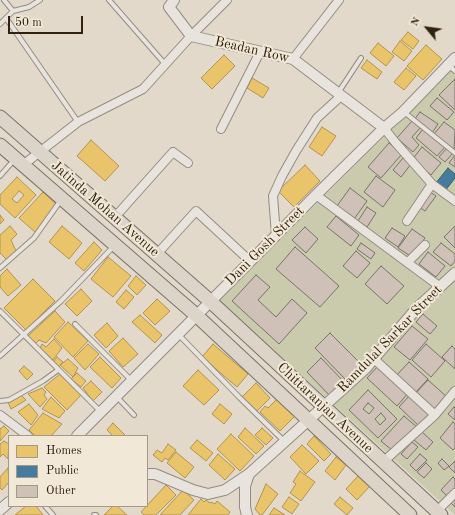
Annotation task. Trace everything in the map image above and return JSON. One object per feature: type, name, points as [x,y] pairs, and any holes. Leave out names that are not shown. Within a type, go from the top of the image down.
[{"type":"main road","name":"Jatinda Mohan Avenue","points":[[0,117],[210,301]]},
{"type":"main road","points":[[0,145],[196,315],[410,515]]},
{"type":"main road","name":"Chittaranjan Avenue","points":[[210,301],[439,513]]},
{"type":"street","points":[[174,0],[168,7],[191,36]]},
{"type":"street","points":[[19,162],[39,152],[78,122],[143,89],[226,0]]},
{"type":"street","points":[[293,59],[339,0]]},
{"type":"street","name":"Beadan Row","points":[[191,36],[293,59],[384,128]]},
{"type":"street","points":[[221,129],[260,52]]},
{"type":"street","name":"Dani Gosh Street","points":[[78,435],[276,234],[384,128],[453,65]]},
{"type":"street","points":[[276,234],[273,196],[282,176],[317,118],[340,94]]},
{"type":"street","points":[[384,128],[432,184],[455,201]]},
{"type":"street","points":[[115,217],[173,152],[188,163]]},
{"type":"street","points":[[407,221],[432,184]]},
{"type":"street","points":[[316,195],[439,286]]},
{"type":"street","points":[[157,254],[196,211],[250,262]]},
{"type":"street","points":[[408,262],[426,245]]},
{"type":"street","name":"Ramdulal Sarkar Street","points":[[148,474],[155,474],[193,490],[208,494],[225,490],[249,474],[366,368],[416,309],[439,286],[453,278]]},
{"type":"street","points":[[373,358],[434,416]]},
{"type":"street","points":[[383,462],[434,416],[455,391]]},
{"type":"street","points":[[0,415],[27,435]]},
{"type":"street","points":[[247,515],[245,507],[245,486],[249,474]]},
{"type":"street","points":[[439,513],[455,493]]},
{"type":"street","points":[[0,510],[8,503]]},
{"type":"lane","points":[[4,0],[13,11]]},
{"type":"lane","points":[[0,24],[13,11],[30,7],[40,0]]},
{"type":"lane","points":[[109,0],[165,64]]},
{"type":"lane","points":[[6,18],[78,122]]},
{"type":"lane","points":[[340,94],[361,58]]},
{"type":"lane","points":[[403,112],[455,153]]},
{"type":"lane","points":[[0,176],[19,162]]},
{"type":"lane","points":[[0,268],[34,238],[62,199]]},
{"type":"lane","points":[[0,356],[24,336],[61,301],[115,245]]},
{"type":"lane","points":[[0,311],[101,412]]},
{"type":"lane","points":[[75,324],[132,380]]},
{"type":"lane","points":[[177,334],[284,442]]},
{"type":"lane","points":[[0,401],[9,400],[43,381],[58,370]]},
{"type":"lane","points":[[116,397],[134,415]]},
{"type":"lane","points":[[46,507],[53,515]]},
{"type":"green space","points":[[455,67],[455,515],[219,300]]},
{"type":"building: Homes","points":[[408,32],[419,41],[413,49],[401,40]]},
{"type":"building: Homes","points":[[400,41],[412,51],[404,61],[392,52]]},
{"type":"building: Homes","points":[[378,43],[394,56],[386,66],[370,53]]},
{"type":"building: Homes","points":[[426,45],[442,59],[423,80],[407,66]]},
{"type":"building: Homes","points":[[224,55],[235,66],[212,89],[201,78]]},
{"type":"building: Homes","points":[[367,60],[382,72],[377,79],[361,68]]},
{"type":"building: Homes","points":[[406,68],[416,76],[404,90],[394,82]]},
{"type":"building: Homes","points":[[252,78],[269,88],[263,98],[247,88]]},
{"type":"building: Homes","points":[[322,127],[336,136],[322,156],[309,147]]},
{"type":"building: Homes","points":[[91,140],[119,166],[105,181],[77,156]]},
{"type":"building: Homes","points":[[305,165],[320,181],[294,207],[278,191]]},
{"type":"building: Homes","points":[[17,177],[36,195],[15,218],[0,204],[0,195]],"holes":[[[19,191],[24,195],[17,203],[12,199]]]},
{"type":"building: Homes","points":[[43,192],[56,204],[35,232],[19,218]]},
{"type":"building: Homes","points":[[0,215],[4,220],[0,224]]},
{"type":"building: Homes","points":[[10,226],[17,234],[11,240],[16,251],[7,260],[0,253],[0,235]]},
{"type":"building: Homes","points":[[62,226],[82,243],[69,259],[49,242]]},
{"type":"building: Homes","points":[[94,242],[102,250],[84,271],[75,263]]},
{"type":"building: Homes","points":[[108,257],[131,276],[113,297],[91,279]]},
{"type":"building: Homes","points":[[7,269],[21,285],[8,296],[0,287],[0,276]]},
{"type":"building: Homes","points":[[136,276],[146,285],[137,295],[128,286]]},
{"type":"building: Homes","points":[[33,279],[55,301],[26,330],[4,308]]},
{"type":"building: Homes","points":[[81,289],[92,301],[77,316],[65,304]]},
{"type":"building: Homes","points":[[126,290],[134,297],[124,309],[116,302]]},
{"type":"building: Homes","points":[[157,299],[170,311],[155,325],[143,313]]},
{"type":"building: Homes","points":[[55,311],[65,322],[46,343],[39,340],[35,344],[28,336]]},
{"type":"building: Homes","points":[[140,315],[162,335],[155,343],[132,322]]},
{"type":"building: Homes","points":[[68,322],[88,341],[73,357],[54,337]]},
{"type":"building: Homes","points":[[107,323],[118,336],[106,348],[94,335]]},
{"type":"building: Homes","points":[[123,338],[138,354],[123,367],[109,351]]},
{"type":"building: Homes","points":[[54,339],[62,348],[53,360],[40,348],[42,344],[46,347]]},
{"type":"building: Homes","points":[[88,344],[99,354],[85,370],[74,358]]},
{"type":"building: Homes","points":[[213,344],[248,374],[237,387],[202,357]]},
{"type":"building: Homes","points":[[57,357],[63,362],[58,368],[53,362]]},
{"type":"building: Homes","points":[[100,357],[121,378],[112,388],[90,367]]},
{"type":"building: Homes","points":[[68,359],[78,368],[73,377],[60,365]]},
{"type":"building: Homes","points":[[24,366],[33,374],[27,380],[19,371]]},
{"type":"building: Homes","points":[[198,370],[219,390],[204,405],[183,386]]},
{"type":"building: Homes","points":[[77,373],[86,381],[81,387],[71,379]]},
{"type":"building: Homes","points":[[60,374],[81,395],[67,410],[44,387]]},
{"type":"building: Homes","points":[[91,381],[102,392],[93,401],[83,388]]},
{"type":"building: Homes","points":[[256,383],[270,398],[256,412],[242,397]]},
{"type":"building: Homes","points":[[42,388],[46,392],[44,395],[47,399],[40,407],[28,394]]},
{"type":"building: Homes","points":[[21,395],[26,400],[11,409],[8,402]]},
{"type":"building: Homes","points":[[51,397],[65,411],[59,418],[42,409]]},
{"type":"building: Homes","points":[[278,398],[296,415],[280,431],[260,412],[265,406],[268,408]]},
{"type":"building: Homes","points":[[29,404],[38,415],[31,425],[18,412]]},
{"type":"building: Homes","points":[[220,404],[232,414],[224,424],[212,414]]},
{"type":"building: Homes","points":[[43,413],[62,424],[52,435],[34,435],[29,430]]},
{"type":"building: Homes","points":[[113,423],[125,435],[112,435],[107,430]]},
{"type":"building: Homes","points":[[4,426],[9,431],[0,441],[0,429]]},
{"type":"building: Homes","points":[[245,428],[264,446],[256,454],[238,437]]},
{"type":"building: Homes","points":[[262,428],[273,438],[266,445],[255,435]]},
{"type":"building: Homes","points":[[231,434],[254,456],[240,471],[217,449]]},
{"type":"building: Homes","points":[[314,436],[331,454],[324,461],[307,444]]},
{"type":"building: Homes","points":[[197,440],[213,453],[206,461],[190,448]]},
{"type":"building: Homes","points":[[4,441],[8,443],[8,459],[3,454],[0,457],[0,444]]},
{"type":"building: Homes","points":[[168,444],[176,450],[168,460],[165,458],[162,462],[153,455],[157,450],[162,453]]},
{"type":"building: Homes","points":[[302,445],[319,461],[306,474],[290,457]]},
{"type":"building: Homes","points":[[176,452],[194,467],[185,478],[167,463]]},
{"type":"building: Homes","points":[[218,454],[235,469],[225,480],[209,465]]},
{"type":"building: Homes","points":[[336,457],[346,465],[335,480],[325,471]]},
{"type":"building: Homes","points":[[8,468],[8,483],[2,490],[0,488],[0,477]]},
{"type":"building: Homes","points":[[300,471],[315,482],[301,501],[290,493],[296,484],[293,482]]},
{"type":"building: Homes","points":[[358,476],[370,486],[357,500],[346,489]]},
{"type":"building: Homes","points":[[266,484],[278,494],[262,515],[260,515],[255,509]]},
{"type":"building: Homes","points":[[166,485],[176,495],[156,515],[144,515],[141,512],[146,507],[148,507],[148,504]]},
{"type":"building: Homes","points":[[183,490],[194,500],[180,515],[160,515]]},
{"type":"building: Homes","points":[[289,497],[299,504],[292,514],[282,507]]},
{"type":"building: Homes","points":[[340,497],[353,508],[347,515],[334,504]]},
{"type":"building: Homes","points":[[201,499],[204,502],[206,500],[215,504],[217,501],[230,512],[228,515],[188,515]]},
{"type":"building: Homes","points":[[25,507],[37,507],[43,515],[15,515]]},
{"type":"building: Homes","points":[[112,507],[118,507],[127,515],[104,515]]},
{"type":"building: Homes","points":[[274,508],[285,515],[269,515]]},
{"type":"building: Public","points":[[448,168],[455,174],[455,178],[445,191],[435,184]]},
{"type":"building: Other","points":[[455,79],[455,110],[439,95]]},
{"type":"building: Other","points":[[437,98],[454,112],[447,120],[430,106]]},
{"type":"building: Other","points":[[420,112],[438,124],[432,133],[414,120]]},
{"type":"building: Other","points":[[412,121],[420,128],[412,137],[419,145],[413,152],[397,138]]},
{"type":"building: Other","points":[[444,122],[455,130],[454,150],[434,134]]},
{"type":"building: Other","points":[[423,129],[445,147],[437,156],[416,138]]},
{"type":"building: Other","points":[[389,143],[402,154],[381,178],[368,167]]},
{"type":"building: Other","points":[[422,147],[441,163],[431,175],[412,160]]},
{"type":"building: Other","points":[[447,148],[453,153],[445,162],[439,157]]},
{"type":"building: Other","points":[[455,155],[455,167],[449,163]]},
{"type":"building: Other","points":[[403,158],[411,164],[401,177],[393,170]]},
{"type":"building: Other","points":[[376,176],[395,190],[383,207],[364,192]]},
{"type":"building: Other","points":[[350,188],[367,201],[354,219],[337,206]]},
{"type":"building: Other","points":[[430,192],[436,196],[425,211],[419,207]]},
{"type":"building: Other","points":[[367,207],[376,213],[367,227],[358,221]]},
{"type":"building: Other","points":[[336,216],[359,235],[351,246],[327,227]]},
{"type":"building: Other","points":[[455,226],[455,248],[444,237]]},
{"type":"building: Other","points":[[305,227],[318,239],[306,253],[292,240]]},
{"type":"building: Other","points":[[392,228],[405,236],[398,247],[385,238]]},
{"type":"building: Other","points":[[412,229],[425,238],[412,257],[398,248]]},
{"type":"building: Other","points":[[361,243],[375,253],[371,259],[357,249]]},
{"type":"building: Other","points":[[441,243],[455,254],[455,261],[451,266],[433,252]]},
{"type":"building: Other","points":[[295,247],[339,286],[320,307],[276,269]]},
{"type":"building: Other","points":[[356,251],[370,263],[357,278],[343,266]]},
{"type":"building: Other","points":[[428,252],[445,266],[436,277],[419,264]]},
{"type":"building: Other","points":[[381,266],[404,286],[387,304],[365,284]]},
{"type":"building: Other","points":[[256,275],[270,287],[258,300],[276,317],[292,299],[307,313],[279,344],[232,301]]},
{"type":"building: Other","points":[[423,314],[437,326],[430,334],[416,322]]},
{"type":"building: Other","points":[[412,326],[428,339],[410,360],[394,347]]},
{"type":"building: Other","points":[[330,333],[361,364],[346,380],[315,348]]},
{"type":"building: Other","points":[[426,344],[445,361],[431,377],[412,360]]},
{"type":"building: Other","points":[[452,346],[455,349],[455,369],[442,357]]},
{"type":"building: Other","points":[[321,358],[344,382],[330,396],[307,372]]},
{"type":"building: Other","points":[[409,362],[428,379],[414,394],[395,377]]},
{"type":"building: Other","points":[[379,365],[409,392],[397,406],[367,378]]},
{"type":"building: Other","points":[[428,380],[447,397],[434,411],[415,394]]},
{"type":"building: Other","points":[[368,390],[397,419],[378,438],[349,410]],"holes":[[[368,403],[374,408],[369,414],[363,409]],[[381,413],[386,419],[380,425],[375,419]]]},
{"type":"building: Other","points":[[410,395],[430,415],[419,426],[399,407]]},
{"type":"building: Other","points":[[454,407],[455,408],[455,420],[448,414]]},
{"type":"building: Other","points":[[404,416],[418,428],[393,451],[381,441]]},
{"type":"building: Other","points":[[453,422],[455,424],[455,448],[453,450],[440,438]]},
{"type":"building: Other","points":[[422,432],[433,442],[426,450],[414,440]]},
{"type":"building: Other","points":[[412,442],[418,447],[407,459],[401,454]]},
{"type":"building: Other","points":[[420,454],[427,460],[416,471],[410,465]]},
{"type":"building: Other","points":[[442,459],[449,466],[444,470],[438,463]]},
{"type":"building: Other","points":[[455,461],[455,473],[449,467]]},
{"type":"building: Other","points":[[426,463],[432,469],[424,478],[417,472]]},
{"type":"building: Other","points":[[453,477],[455,479],[455,490],[448,497],[441,490]]},
{"type":"building: Other","points":[[455,495],[455,507],[449,501]]}]
